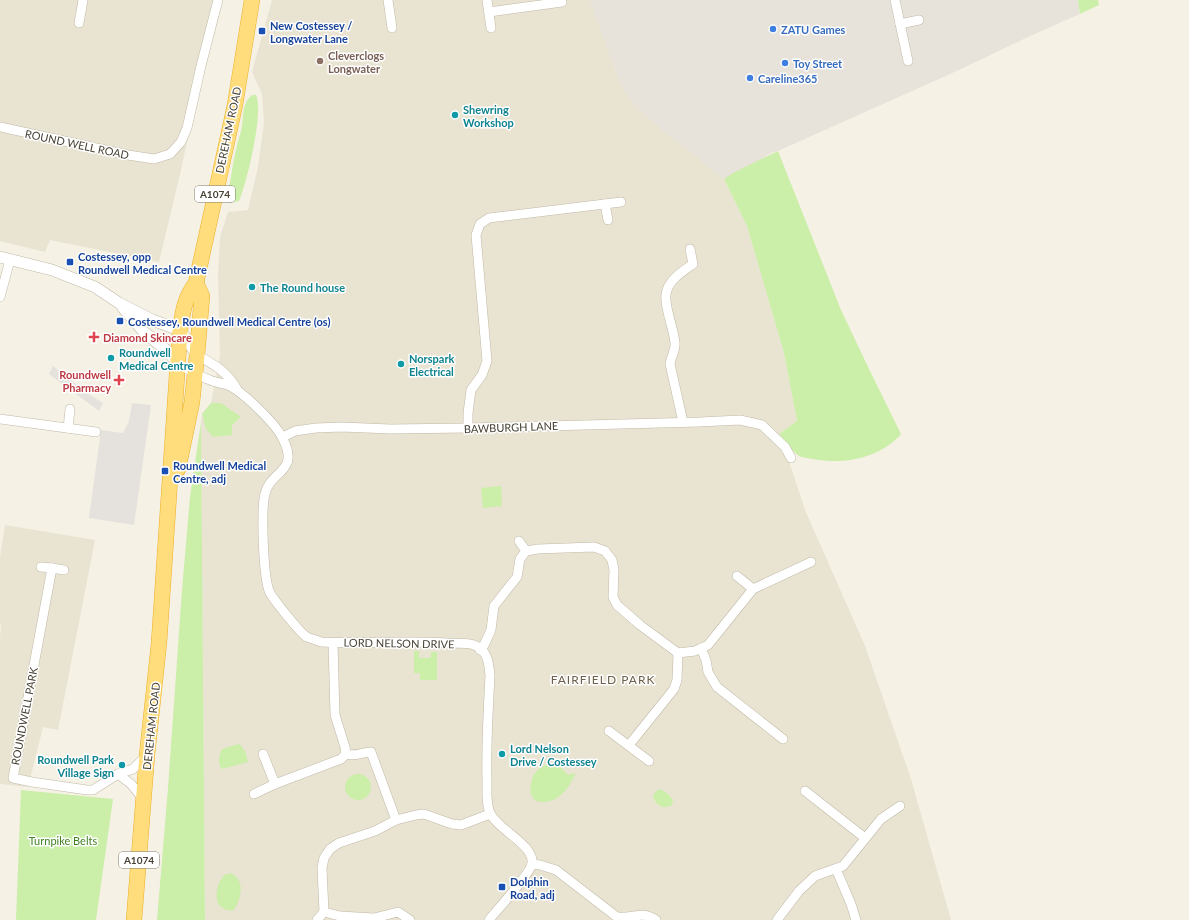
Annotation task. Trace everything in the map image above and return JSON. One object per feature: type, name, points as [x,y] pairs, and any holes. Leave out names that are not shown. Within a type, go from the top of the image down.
[{"type":"highway","name":"DEREHAM ROAD","points":[[134,920],[147,755],[159,643],[180,330],[184,305],[188,293],[196,283],[235,105],[252,0]]},
{"type":"highway","name":"DEREHAM ROAD","points":[[166,532],[192,402],[202,296],[196,283]]},
{"type":"highway","points":[[178,363],[197,355]]},
{"type":"street","points":[[79,23],[83,0]]},
{"type":"street","name":"ROUND WELL ROAD","points":[[0,127],[128,155],[154,159],[170,154],[181,142],[187,128],[218,0]]},
{"type":"street","points":[[388,0],[392,28]]},
{"type":"street","points":[[487,0],[491,28]]},
{"type":"street","points":[[895,0],[908,61]]},
{"type":"street","points":[[489,12],[546,2],[562,2]]},
{"type":"street","points":[[900,24],[919,20]]},
{"type":"street","points":[[468,428],[471,390],[482,375],[486,361],[476,235],[480,224],[489,218],[621,202]]},
{"type":"street","points":[[605,204],[608,220]]},
{"type":"street","points":[[683,422],[670,364],[675,345],[666,293],[670,283],[680,273],[693,264],[690,249]]},
{"type":"street","points":[[0,297],[5,258],[60,273],[96,287],[119,302],[159,323],[180,330],[197,355],[216,366],[230,377],[238,391]]},
{"type":"street","points":[[119,302],[144,332],[165,349],[178,363],[195,374],[211,381],[229,385],[238,391],[272,423],[283,438]]},
{"type":"street","points":[[68,428],[70,409]]},
{"type":"street","points":[[0,419],[96,432]]},
{"type":"street","name":"BAWBURGH LANE","points":[[283,438],[295,431],[316,428],[468,428],[740,420],[762,425],[785,447],[791,458]]},
{"type":"street","name":"LORD NELSON DRIVE","points":[[283,438],[287,448],[288,462],[279,474],[270,482],[265,492],[263,505],[266,579],[270,592],[283,611],[306,636],[321,642],[333,643],[427,642],[474,645],[480,650]]},
{"type":"street","points":[[518,541],[526,551]]},
{"type":"street","points":[[489,920],[526,875],[532,864],[526,848],[497,823],[490,814],[487,802],[490,676],[489,662],[486,655],[480,650],[491,630],[494,606],[517,577],[520,560],[526,551],[538,549],[594,547],[605,551],[612,560],[614,570],[613,597],[617,605],[640,625],[678,653],[702,648],[715,637],[753,589],[810,562]]},
{"type":"street","points":[[41,567],[64,570]]},
{"type":"street","name":"ROUNDWELL PARK","points":[[52,568],[13,778],[93,790],[118,774],[133,769],[147,755]]},
{"type":"street","points":[[737,576],[753,589]]},
{"type":"street","points":[[254,794],[275,784],[341,759],[346,754],[346,747],[335,715],[333,643]]},
{"type":"street","points":[[702,648],[708,672],[717,687],[782,739]]},
{"type":"street","points":[[629,745],[674,688],[677,680],[678,653]]},
{"type":"street","points":[[609,731],[649,761]]},
{"type":"street","points":[[346,754],[356,756],[366,752],[371,752],[396,820]]},
{"type":"street","points":[[263,754],[275,784]]},
{"type":"street","points":[[118,774],[131,784],[144,800]]},
{"type":"street","points":[[805,791],[865,838]]},
{"type":"street","points":[[777,920],[799,891],[815,876],[843,866],[880,819],[900,806]]},
{"type":"street","points":[[317,920],[324,912],[322,868],[324,858],[330,849],[339,843],[375,831],[396,820],[424,814],[452,824],[461,825],[490,814]]},
{"type":"street","points":[[532,864],[540,864],[556,870],[617,917],[627,919],[642,914],[650,915],[656,920]]},
{"type":"street","points":[[836,869],[845,888],[856,920]]},
{"type":"street","points":[[324,912],[340,916],[374,918],[398,912],[410,920]]},
{"type":"shaded area","points":[[0,0],[217,0],[181,170],[159,262],[50,240],[45,252],[0,241]]},
{"type":"shaded area","points":[[272,0],[590,0],[619,80],[633,104],[650,120],[724,179],[747,226],[784,353],[797,421],[780,434],[805,510],[865,646],[911,779],[951,920],[205,920],[201,422],[202,414],[211,403],[220,355],[218,276],[220,237],[228,212],[248,210],[258,167],[264,123],[262,94],[252,72]]},
{"type":"shaded area","points":[[590,0],[1078,0],[1080,14],[961,69],[773,152],[745,169],[724,179],[650,120],[633,104],[619,80]]},
{"type":"shaded area","points":[[53,366],[90,395],[103,403],[99,411],[49,374]]},
{"type":"shaded area","points":[[132,403],[151,405],[134,525],[89,518],[101,430],[123,433],[129,421]]},
{"type":"shaded area","points":[[5,525],[95,540],[58,730],[43,727],[28,787],[0,784],[0,557]]},
{"type":"green space","points":[[1078,0],[1098,0],[1099,5],[1080,14]]},
{"type":"green space","points":[[252,95],[256,95],[258,103],[254,147],[239,201],[230,203],[226,199],[244,109],[246,102]]},
{"type":"green space","points":[[778,151],[841,310],[901,434],[883,449],[861,458],[825,461],[799,456],[779,434],[797,421],[784,353],[747,226],[724,179]]},
{"type":"green space","points":[[211,403],[221,403],[241,417],[232,425],[232,435],[213,437],[206,429],[202,414]]},
{"type":"green space","points":[[201,422],[205,920],[157,920],[190,497]]},
{"type":"green space","points":[[501,486],[502,506],[483,508],[481,488]]},
{"type":"green space","points":[[414,651],[419,651],[419,658],[431,658],[431,652],[437,652],[437,680],[420,680],[420,673],[414,673]]},
{"type":"green space","points":[[238,744],[244,749],[248,762],[222,769],[219,764],[219,759],[222,749]]},
{"type":"green space","points":[[560,762],[561,768],[568,775],[576,773],[570,783],[564,792],[555,799],[544,802],[535,800],[530,790],[534,774],[545,766]]},
{"type":"green space","points":[[358,774],[368,777],[371,787],[368,797],[358,800],[348,797],[345,787],[348,777]]},
{"type":"green space","points":[[660,789],[668,794],[672,799],[673,801],[671,806],[662,807],[658,805],[653,797],[655,792]]},
{"type":"green space","name":"Turnpike Belts","points":[[21,790],[113,799],[96,920],[16,920]]},
{"type":"green space","points":[[231,873],[239,880],[241,890],[239,901],[234,910],[224,909],[218,904],[217,900],[217,891],[221,879],[224,875]]},
{"type":"place","name":"ZATU Games","points":[[773,29]]},
{"type":"place","name":"New Costessey / Longwater Lane","points":[[262,31]]},
{"type":"place","name":"Cleverclogs Longwater","points":[[320,61]]},
{"type":"place","name":"Toy Street","points":[[785,63]]},
{"type":"place","name":"Careline365","points":[[750,78]]},
{"type":"place","name":"Shewring Workshop","points":[[455,115]]},
{"type":"place","name":"Costessey, opp Roundwell Medical Centre","points":[[70,262]]},
{"type":"place","name":"The Round house","points":[[252,287]]},
{"type":"place","name":"Costessey, Roundwell Medical Centre (os)","points":[[120,321]]},
{"type":"place","name":"Diamond Skincare","points":[[94,337]]},
{"type":"place","name":"Roundwell Medical Centre","points":[[111,358]]},
{"type":"place","name":"Norspark Electrical","points":[[401,364]]},
{"type":"place","name":"Roundwell Pharmacy","points":[[119,380]]},
{"type":"place","name":"Roundwell Medical Centre, adj","points":[[165,471]]},
{"type":"place","name":"Lord Nelson Drive / Costessey","points":[[502,754]]},
{"type":"place","name":"Roundwell Park Village Sign","points":[[122,765]]},
{"type":"place","name":"Dolphin Road, adj","points":[[502,887]]},
{"type":"district","name":"FAIRFIELD PARK","points":[[603,679]]}]
